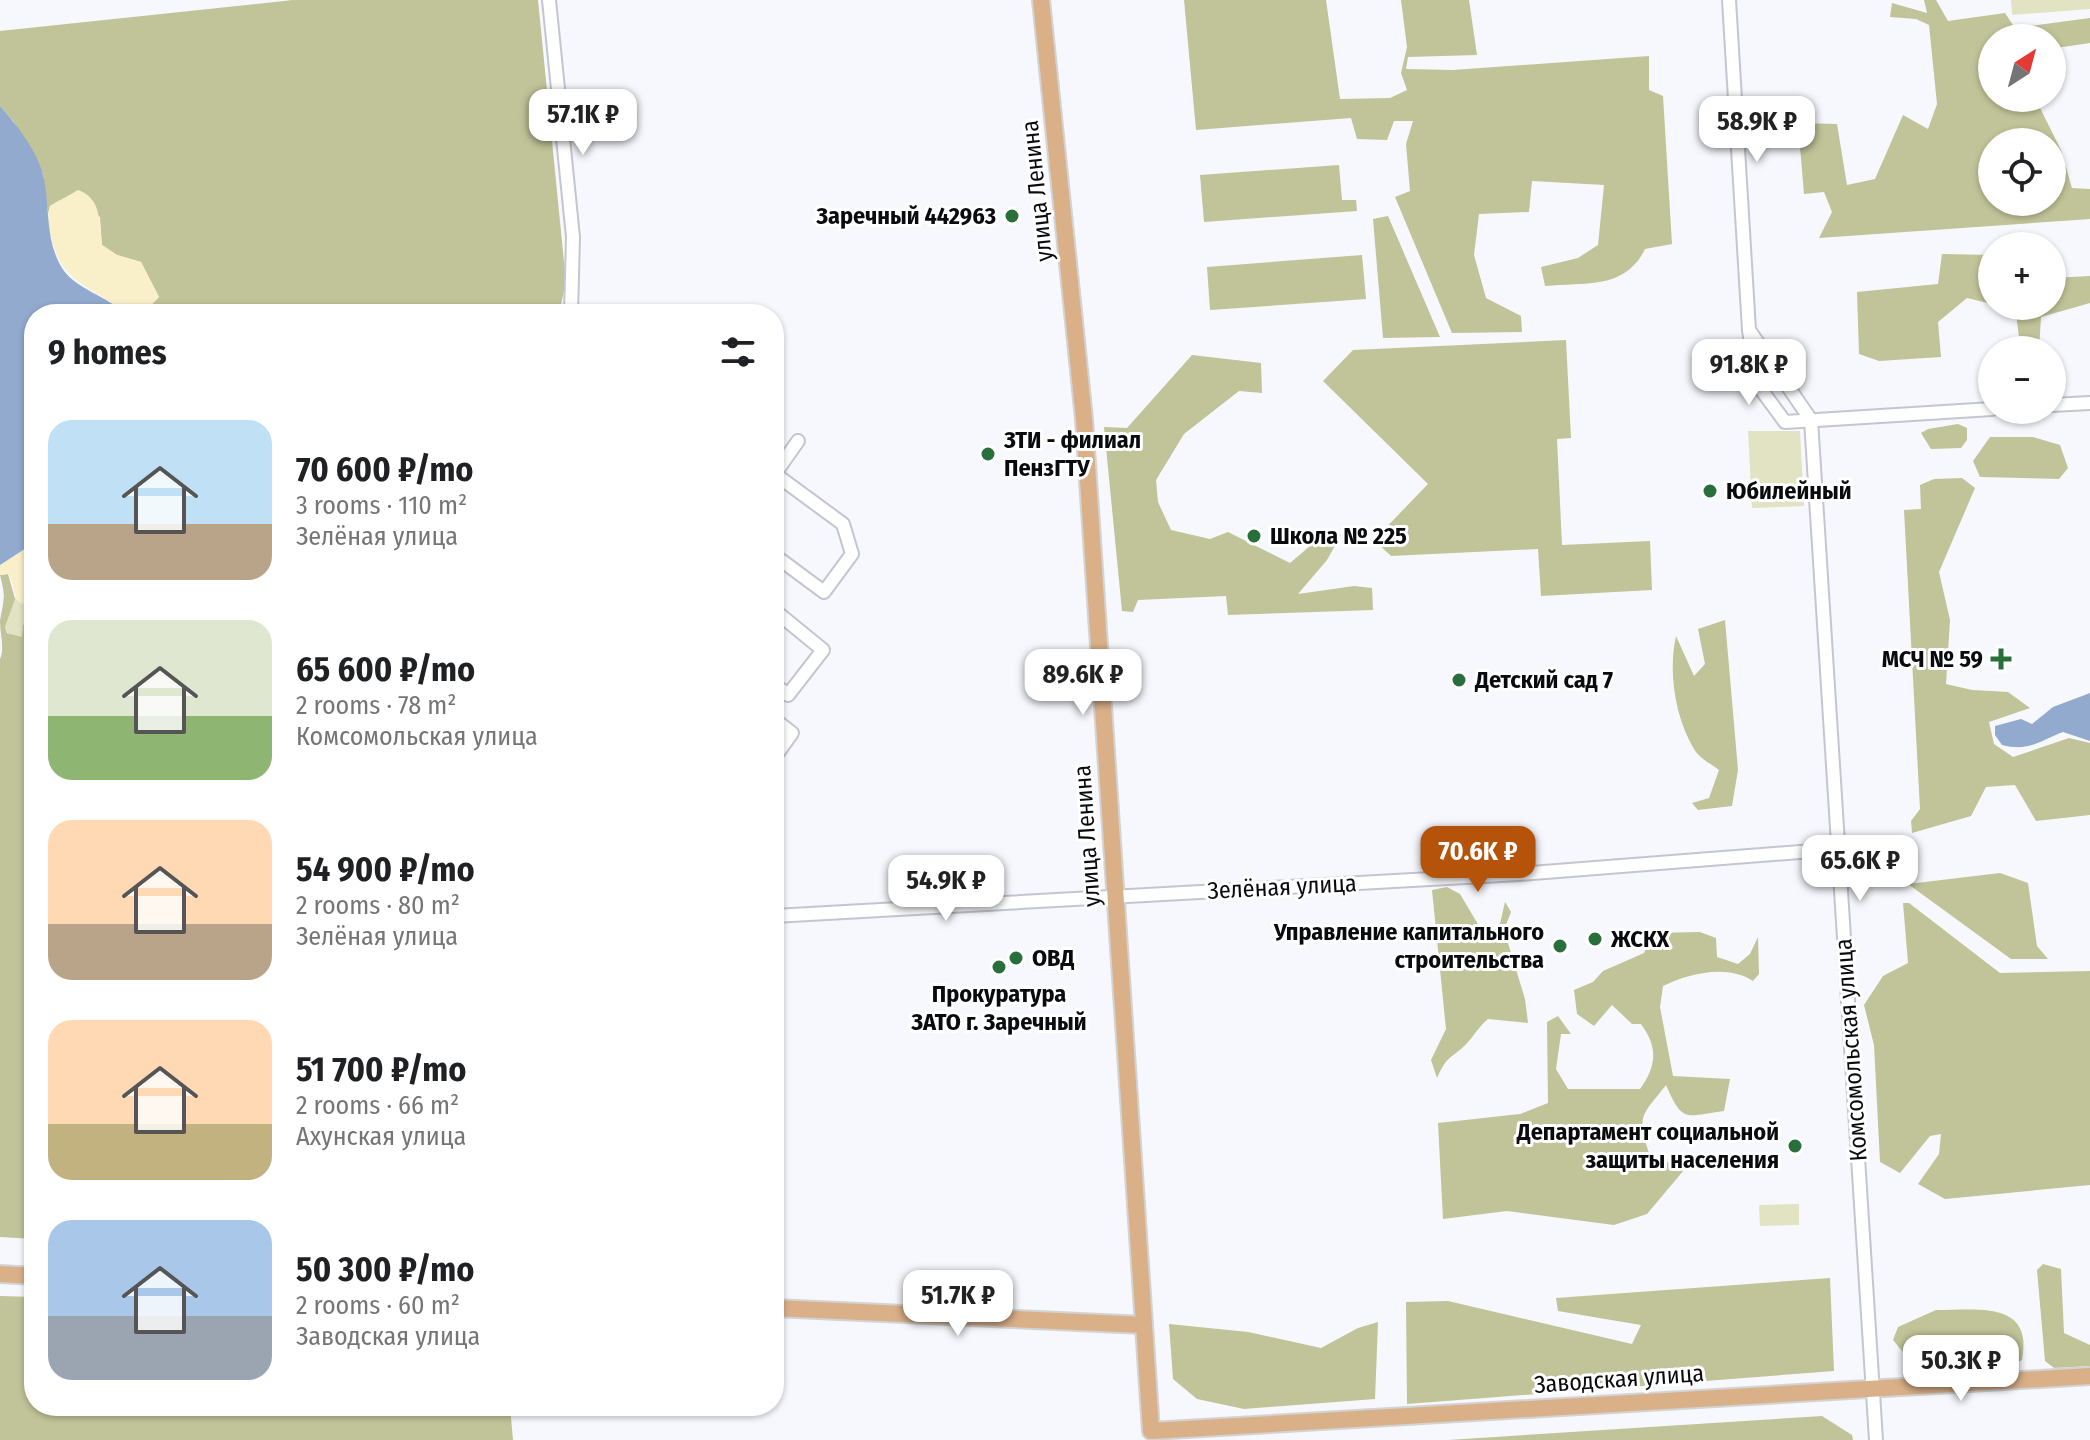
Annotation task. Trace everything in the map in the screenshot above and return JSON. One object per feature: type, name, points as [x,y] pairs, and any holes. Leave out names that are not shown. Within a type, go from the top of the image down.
[{"type":"main road","name":"улица Ленина","points":[[1041,0],[1083,405],[1152,1436]]},
{"type":"main road","points":[[0,1274],[24,1275]]},
{"type":"main road","points":[[784,1308],[1144,1325]]},
{"type":"main road","name":"Заводская улица","points":[[1152,1436],[2090,1376]]},
{"type":"street","points":[[549,0],[573,237],[571,304]]},
{"type":"street","points":[[1729,0],[1749,330],[1762,395],[1785,422],[1978,410]]},
{"type":"street","points":[[1749,330],[1811,420]]},
{"type":"street","points":[[1756,377],[1762,368],[1775,368]]},
{"type":"street","points":[[2066,404],[2090,403]]},
{"type":"street","name":"Комсомольская улица","points":[[1811,420],[1876,1440]]},
{"type":"street","points":[[784,460],[798,441]]},
{"type":"street","points":[[784,481],[843,524],[852,554],[824,592],[784,562]]},
{"type":"street","points":[[784,622],[823,650],[788,695],[784,692]]},
{"type":"street","points":[[784,727],[792,733],[784,744]]},
{"type":"street","name":"Зелёная улица","points":[[784,915],[1519,874],[1838,849]]},
{"type":"green space","points":[[293,0],[538,0],[566,282],[561,304],[152,304],[159,297],[141,262],[117,255],[102,245],[100,217],[60,200],[50,206],[48,214],[43,174],[14,122],[0,106],[0,31]]},
{"type":"green space","points":[[1184,0],[1326,0],[1340,99],[1390,98],[1407,90],[1401,73],[1407,47],[1401,0],[1469,0],[1477,55],[1408,57],[1406,69],[1453,70],[1649,56],[1649,90],[1663,96],[1672,244],[1645,249],[1627,272],[1615,278],[1545,286],[1541,267],[1578,258],[1598,245],[1604,185],[1532,181],[1529,212],[1479,214],[1474,255],[1486,298],[1521,316],[1522,332],[1452,333],[1395,197],[1410,191],[1406,144],[1413,121],[1394,121],[1387,140],[1357,139],[1351,118],[1196,130]]},
{"type":"green space","points":[[1924,0],[1936,0],[1948,21],[2005,13],[2012,24],[1978,24],[1978,112],[2042,112],[2050,128],[1978,128],[1978,216],[2066,216],[2066,167],[2072,188],[2090,189],[2090,219],[1819,238],[1832,212],[1824,192],[1804,194],[1798,123],[1837,124],[1847,185],[1875,179],[1903,115],[1928,129],[1937,104],[1929,25],[1916,19],[1890,17],[1892,3],[1927,13]]},
{"type":"green space","points":[[2011,0],[2090,0],[2090,9],[2012,15]]},
{"type":"green space","points":[[2090,18],[2090,43],[2066,47],[2066,24],[2045,24]]},
{"type":"green space","points":[[1339,165],[1342,200],[1356,200],[1357,211],[1204,222],[1200,175]]},
{"type":"green space","points":[[1388,216],[1440,337],[1383,338],[1373,219]]},
{"type":"green space","points":[[1942,254],[1978,255],[1978,301],[1967,298],[1938,322],[1941,357],[1879,361],[1859,354],[1857,292],[1938,284]]},
{"type":"green space","points":[[1362,255],[1366,299],[1210,310],[1207,267]]},
{"type":"green space","points":[[2090,276],[2090,303],[2066,310],[2066,277]]},
{"type":"green space","points":[[2017,320],[2041,320],[2040,336],[2019,336]]},
{"type":"green space","points":[[1566,340],[1571,438],[1557,439],[1562,545],[1650,541],[1652,590],[1541,596],[1538,549],[1391,556],[1374,540],[1428,484],[1323,381],[1353,350]]},
{"type":"green space","points":[[1192,355],[1261,363],[1262,393],[1239,391],[1184,434],[1156,480],[1158,502],[1171,530],[1210,539],[1228,532],[1290,563],[1317,540],[1341,535],[1327,560],[1298,594],[1354,586],[1372,588],[1373,610],[1228,615],[1226,596],[1138,600],[1133,612],[1122,611],[1104,427],[1127,428]]},
{"type":"green space","points":[[1958,424],[1967,428],[1967,440],[1961,448],[1931,449],[1921,433],[1928,429]]},
{"type":"green space","points":[[1748,431],[1800,431],[1804,506],[1752,508]]},
{"type":"green space","points":[[1990,437],[2033,437],[2060,445],[2068,468],[2059,479],[1980,477],[1973,461]]},
{"type":"green space","points":[[1962,478],[1975,488],[1939,572],[1950,620],[1946,684],[1972,690],[2008,692],[2030,708],[1989,722],[1994,744],[2013,757],[2069,738],[2090,743],[2090,815],[2036,821],[2015,785],[1986,787],[1971,816],[1912,833],[1911,821],[1920,809],[1904,510],[1921,509],[1920,485],[1934,479]]},
{"type":"green space","points":[[8,574],[15,599],[5,627],[7,633],[22,637],[24,624],[24,1238],[0,1237],[0,621],[4,598],[0,575]]},
{"type":"green space","points":[[15,597],[24,603],[23,638],[8,633],[5,627]]},
{"type":"green space","points":[[1725,620],[1738,770],[1732,806],[1698,810],[1692,803],[1709,798],[1719,770],[1696,752],[1682,723],[1673,679],[1674,650],[1676,636],[1694,676],[1705,664],[1698,629]]},
{"type":"green space","points":[[2000,873],[2028,883],[2037,946],[2048,959],[2011,959],[1908,884]]},
{"type":"green space","points":[[1447,887],[1460,894],[1485,936],[1499,928],[1505,902],[1511,912],[1504,930],[1525,999],[1528,1023],[1488,1019],[1447,1061],[1437,1078],[1431,1060],[1446,1029],[1432,890]]},
{"type":"green space","points":[[1903,903],[1909,903],[2000,973],[2090,971],[2090,1185],[1945,1199],[1918,1184],[1939,1154],[1941,1134],[1930,1136],[1900,1173],[1880,1162],[1874,1045],[1864,1005],[1883,976],[1908,963]]},
{"type":"green space","points":[[1700,932],[1716,938],[1717,957],[1738,964],[1750,954],[1758,937],[1759,974],[1753,981],[1732,973],[1708,972],[1663,986],[1660,1007],[1673,1076],[1730,1079],[1724,1111],[1701,1115],[1682,1112],[1666,1085],[1647,1109],[1643,1130],[1649,1153],[1684,1170],[1647,1214],[1614,1225],[1507,1211],[1443,1219],[1438,1123],[1520,1114],[1548,1103],[1547,1022],[1558,1016],[1571,1034],[1561,1034],[1556,1069],[1568,1089],[1640,1089],[1650,1072],[1653,1056],[1647,1032],[1641,1024],[1632,1024],[1612,1005],[1594,1026],[1577,1014],[1574,990],[1593,982],[1603,971],[1644,953],[1652,933]]},
{"type":"green space","points":[[1799,1204],[1799,1225],[1760,1226],[1759,1205]]},
{"type":"green space","points":[[2043,1264],[2061,1269],[2064,1333],[2090,1345],[2090,1366],[2054,1368],[2045,1361],[2037,1270]]},
{"type":"green space","points":[[1830,1278],[1834,1371],[1407,1404],[1406,1302],[1448,1301],[1632,1344],[1641,1325],[1558,1311],[1556,1298]]},
{"type":"green space","points":[[0,1296],[24,1297],[24,1416],[511,1416],[513,1440],[0,1440]]},
{"type":"green space","points":[[1936,1310],[1984,1310],[2011,1318],[2019,1327],[2023,1341],[2022,1360],[2003,1370],[1920,1373],[1893,1340],[1898,1327]]},
{"type":"green space","points":[[1378,1322],[1375,1399],[1244,1409],[1197,1399],[1173,1379],[1169,1324],[1248,1332],[1321,1348],[1358,1328]]},
{"type":"green space","points":[[1822,1416],[1852,1435],[1853,1440],[1448,1440]]},
{"type":"sand","points":[[78,190],[86,194],[95,205],[102,245],[117,255],[141,262],[159,297],[152,304],[113,304],[71,275],[56,252],[48,221],[50,206]]},
{"type":"sand","points":[[24,549],[24,603],[16,597],[8,574],[0,575],[0,565]]},
{"type":"water","points":[[0,106],[26,140],[41,169],[50,235],[62,268],[75,282],[113,304],[24,304],[24,549],[0,565]]},
{"type":"water","points":[[2090,693],[2090,741],[2063,732],[2034,744],[2011,747],[2002,745],[1995,735],[1995,726],[2021,719],[2032,724],[2053,707]]},
{"type":"place","name":"Заречный 442963","points":[[1012,216]]},
{"type":"place","name":"ЗТИ - филиал ПензГТУ","points":[[988,454]]},
{"type":"place","name":"Юбилейный","points":[[1710,491]]},
{"type":"place","name":"Школа № 225","points":[[1254,536]]},
{"type":"place","name":"МСЧ № 59","points":[[2001,659]]},
{"type":"place","name":"Детский сад 7","points":[[1459,680]]},
{"type":"place","name":"ЖСКХ","points":[[1595,939]]},
{"type":"place","name":"Управление капитального строительства","points":[[1560,946]]},
{"type":"place","name":"ОВД","points":[[1016,958]]},
{"type":"place","name":"Прокуратура ЗАТО г. Заречный","points":[[999,967]]},
{"type":"place","name":"Департамент социальной защиты населения","points":[[1795,1146]]}]
